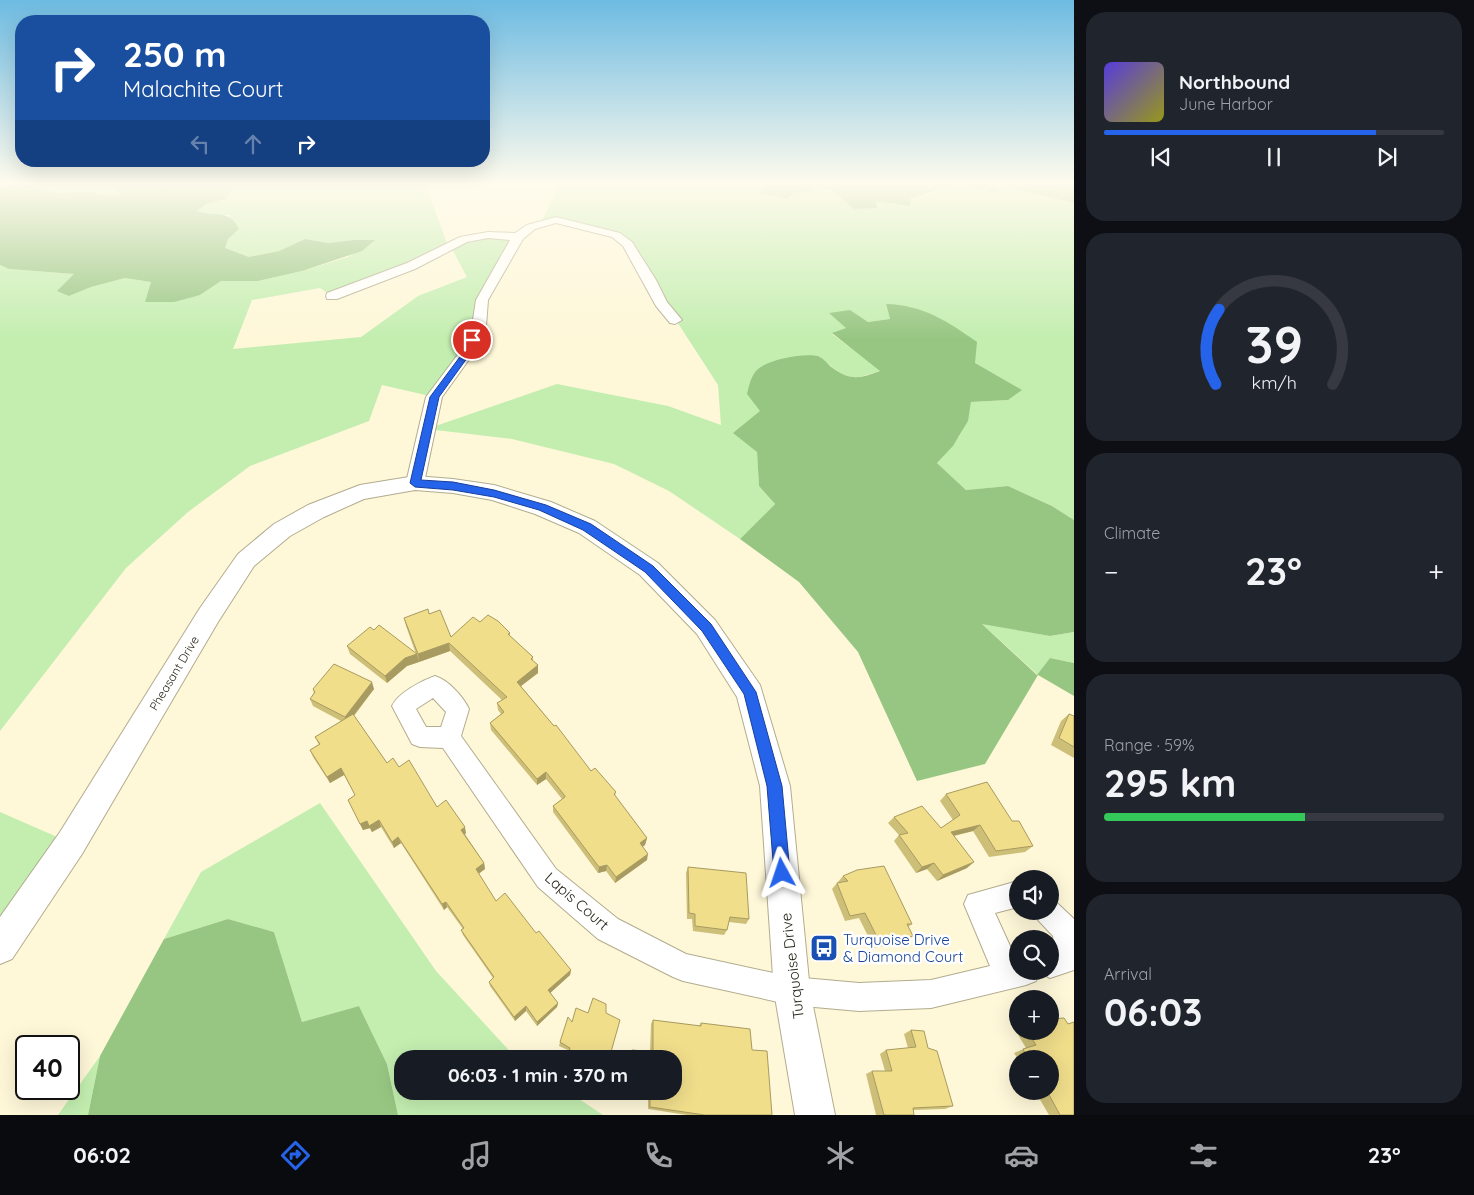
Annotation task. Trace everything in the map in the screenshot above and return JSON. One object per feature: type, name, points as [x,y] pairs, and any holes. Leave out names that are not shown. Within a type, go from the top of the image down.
[{"type":"street","points":[[488,235],[518,238]]},
{"type":"street","points":[[332,296],[411,266],[464,239],[488,235]]},
{"type":"street","points":[[415,483],[434,397],[466,354],[479,326],[482,300],[521,235]]},
{"type":"street","points":[[616,235],[628,244],[650,280],[661,303],[675,320]]},
{"type":"street","name":"Pheasant Drive","points":[[0,947],[71,843],[209,615],[246,560],[282,530],[316,510],[360,492],[415,483]]},
{"type":"street","name":"Turquoise Drive","points":[[415,483],[453,486],[494,493],[543,508],[587,527],[649,569],[706,628],[750,692],[775,786],[792,991],[815,1115]]},
{"type":"street","name":"Lapis Court","points":[[449,738],[546,878],[608,929],[683,967],[792,991]]},
{"type":"street","points":[[1009,896],[977,904],[1009,959]]},
{"type":"street","points":[[1056,920],[1065,929],[1070,958],[1059,961]]},
{"type":"street","points":[[792,991],[859,997],[931,994],[1009,976]]},
{"type":"green space","points":[[0,235],[232,235],[228,239],[225,248],[249,257],[279,251],[305,239],[329,243],[375,240],[362,251],[302,271],[258,281],[221,281],[200,295],[174,302],[145,302],[151,282],[125,278],[91,287],[69,296],[57,291],[74,274],[9,269],[0,265]]},
{"type":"green space","points":[[232,235],[444,235],[448,246],[332,296],[320,288],[252,300],[233,349],[361,337],[418,296],[467,277],[451,247],[488,235],[518,237],[482,300],[479,326],[434,397],[382,385],[369,421],[250,466],[188,512],[126,568],[0,731],[0,265],[10,269],[74,274],[69,296],[91,287],[125,278],[151,282],[146,301],[200,295],[221,281],[258,281],[302,271],[348,257],[374,241],[354,240],[329,243],[305,239],[279,251],[249,257],[225,248],[228,239]]},
{"type":"green space","points":[[616,235],[1074,235],[1074,520],[1052,506],[1008,486],[966,490],[937,463],[960,436],[967,421],[971,402],[1008,400],[975,363],[886,304],[890,319],[868,322],[849,310],[846,328],[832,334],[881,370],[861,376],[848,376],[836,370],[820,357],[760,411],[757,452],[759,486],[775,504],[740,539],[669,491],[614,464],[512,439],[427,429],[557,384],[668,406],[721,425],[718,385],[650,280]]},
{"type":"green space","points":[[886,304],[912,307],[955,327],[977,342],[975,363],[1022,390],[1008,400],[971,402],[968,421],[953,446],[937,463],[966,490],[1008,486],[1052,506],[1074,520],[1074,632],[1050,636],[982,624],[1037,675],[1050,658],[1074,663],[1074,696],[1038,675],[985,764],[917,781],[858,652],[799,582],[740,539],[775,504],[759,486],[757,452],[733,433],[760,411],[747,394],[756,371],[770,362],[812,355],[820,357],[837,371],[849,376],[860,377],[880,371],[832,333],[846,328],[829,313],[850,310],[868,322],[890,319]]},
{"type":"green space","points":[[981,623],[1050,636],[1074,632],[1074,663],[1050,658],[1038,675]]},
{"type":"green space","points":[[320,803],[436,971],[509,1050],[394,1050],[394,1096],[387,1064],[359,1006],[302,1022],[274,932],[228,919],[164,939],[201,872]]},
{"type":"green space","points":[[0,812],[71,843],[0,947]]},
{"type":"green space","points":[[228,919],[274,932],[302,1022],[359,1006],[387,1064],[398,1115],[88,1115],[100,1056],[164,939]]},
{"type":"green space","points":[[100,1056],[88,1115],[58,1115],[69,1100],[80,1100],[80,1084]]},
{"type":"green space","points":[[395,1100],[580,1100],[603,1115],[398,1115]]},
{"type":"building","points":[[428,609],[429,614],[440,610],[451,637],[473,617],[480,622],[488,615],[498,621],[510,633],[508,634],[533,657],[531,659],[538,665],[517,682],[554,726],[556,725],[591,771],[595,768],[616,792],[614,794],[647,838],[640,843],[648,854],[616,877],[607,865],[599,867],[553,806],[565,796],[546,772],[537,779],[490,723],[504,712],[497,703],[507,697],[449,643],[418,654],[404,618]]},
{"type":"building","points":[[379,625],[417,654],[405,658],[385,676],[347,646],[370,627],[374,630]]},
{"type":"building","points":[[334,664],[372,682],[345,717],[310,699],[315,692],[313,689]]},
{"type":"building","points":[[353,714],[387,763],[393,758],[399,767],[409,760],[437,807],[446,800],[465,827],[461,830],[484,863],[476,869],[496,901],[505,893],[536,933],[539,931],[571,970],[548,990],[558,1003],[537,1022],[526,1006],[514,1017],[489,982],[494,977],[461,930],[464,928],[446,902],[442,904],[398,837],[392,842],[379,820],[369,826],[367,821],[360,824],[348,800],[355,795],[341,768],[327,777],[310,750],[320,744],[315,737]]},
{"type":"building","points":[[1069,714],[1074,716],[1074,747],[1059,738]]},
{"type":"building","points":[[987,782],[1012,821],[1019,821],[1033,846],[996,851],[980,825],[951,832],[974,862],[943,875],[934,863],[922,867],[899,835],[908,833],[894,817],[922,806],[941,828],[960,815],[946,794]]},
{"type":"building","points":[[884,866],[912,924],[907,924],[913,936],[880,943],[865,913],[850,916],[837,883],[848,881],[843,876],[857,870]]},
{"type":"building","points":[[688,867],[746,873],[749,919],[730,917],[727,930],[695,926],[695,914],[689,913]]},
{"type":"building","points":[[593,998],[606,1004],[606,1013],[620,1020],[612,1050],[569,1050],[570,1048],[560,1042],[568,1017],[572,1022],[576,1008],[588,1013]]},
{"type":"building","points":[[1059,1018],[1064,1018],[1068,1024],[1074,1022],[1074,1115],[1060,1115],[1052,1100],[1059,1100],[1059,1050],[1023,1049],[1036,1045],[1033,1040],[1059,1040]]},
{"type":"building","points":[[653,1020],[701,1026],[701,1023],[750,1029],[752,1050],[767,1051],[772,1115],[705,1115],[650,1107],[650,1100],[682,1100],[682,1050],[653,1050]]},
{"type":"building","points":[[911,1030],[924,1031],[928,1048],[937,1051],[953,1106],[913,1108],[914,1115],[884,1115],[872,1071],[892,1071],[886,1050],[916,1047]]},
{"type":"place","name":"Turquoise Drive & Diamond Court","points":[[824,948]]},
{"type":"route","points":[[472,340],[466,354],[434,397],[415,483],[453,486],[494,493],[543,508],[587,527],[649,569],[706,628],[750,692],[775,786],[782,873]]}]
